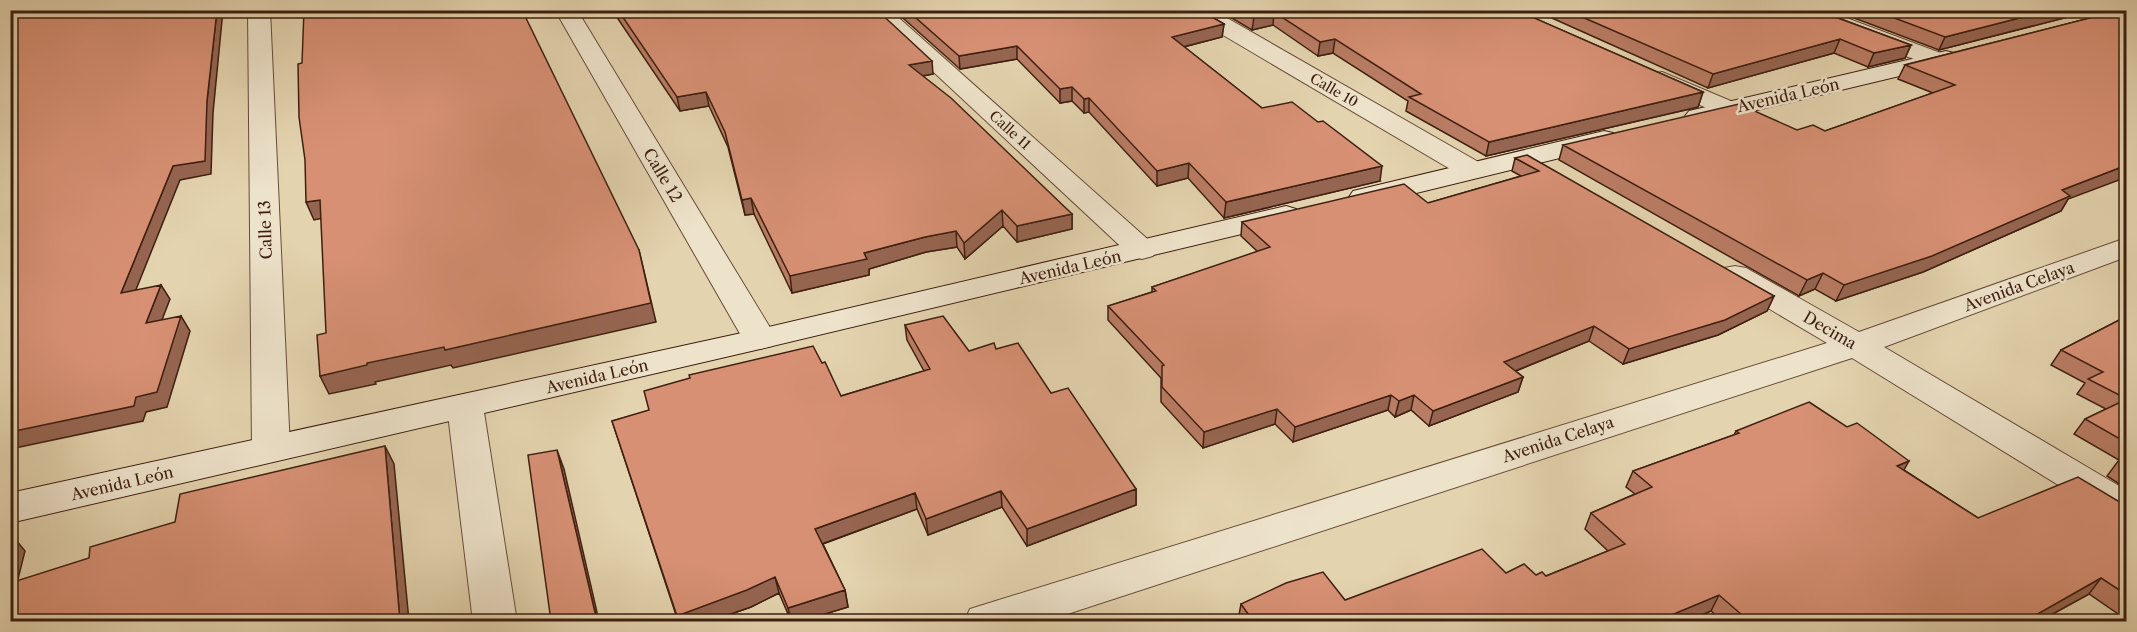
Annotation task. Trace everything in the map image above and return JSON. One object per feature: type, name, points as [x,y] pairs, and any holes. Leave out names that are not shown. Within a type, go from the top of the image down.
[{"type":"street","name":"Calle 13","points":[[259,10],[271,449]]},
{"type":"street","name":"Calle 12","points":[[566,10],[760,339]]},
{"type":"street","name":"Calle 11","points":[[877,10],[1142,250]]},
{"type":"street","name":"Calle 10","points":[[1197,10],[1472,170]]},
{"type":"street","points":[[1803,10],[1938,60]]},
{"type":"street","name":"Avenida León","points":[[1674,122],[1971,52]]},
{"type":"street","points":[[1645,71],[1729,109]]},
{"type":"street","name":"Avenida León","points":[[10,508],[760,339],[1630,133]]},
{"type":"street","points":[[1530,158],[1571,181]]},
{"type":"street","name":"Avenida Celaya","points":[[986,621],[1856,345],[2127,247]]},
{"type":"street","name":"Decima","points":[[1713,263],[1856,345],[2127,508]]},
{"type":"street","points":[[465,406],[495,621]]},
{"type":"building","points":[[10,10],[217,10],[207,101],[205,161],[173,166],[121,293],[161,285],[146,323],[181,316],[157,392],[136,397],[134,406],[10,432]]},
{"type":"building","points":[[304,10],[522,10],[639,250],[651,303],[445,350],[444,347],[367,363],[367,365],[320,376],[317,335],[326,333],[320,200],[306,202],[305,160],[299,117],[298,64],[302,63]]},
{"type":"building","points":[[618,10],[877,10],[932,61],[909,65],[951,98],[1072,214],[1017,226],[1002,210],[964,243],[956,231],[864,253],[867,259],[790,276],[751,198],[742,200],[725,132],[706,92],[677,97]]},
{"type":"building","points":[[907,10],[1200,10],[1224,24],[1172,37],[1262,108],[1292,102],[1318,122],[1323,121],[1382,166],[1226,202],[1189,163],[1157,171],[1089,98],[1084,99],[1072,87],[1060,89],[1017,46],[959,56]]},
{"type":"building","points":[[1242,10],[1516,10],[1703,92],[1489,142],[1409,97],[1421,94],[1335,39],[1320,42],[1274,12],[1254,17]]},
{"type":"building","points":[[1566,10],[1816,10],[1911,45],[1874,53],[1840,39],[1713,74]]},
{"type":"building","points":[[1873,10],[2051,10],[1945,37]]},
{"type":"building","points":[[2127,10],[2127,165],[2062,190],[2070,196],[1932,256],[1844,285],[1823,273],[1807,280],[1563,145],[1739,104],[1797,130],[1813,125],[1825,131],[1955,85],[1905,65]]},
{"type":"building","points":[[1527,155],[1774,296],[1725,320],[1629,349],[1594,326],[1504,362],[1523,377],[1433,411],[1414,395],[1399,401],[1391,395],[1295,427],[1277,409],[1204,432],[1162,387],[1162,366],[1164,365],[1108,306],[1156,291],[1152,287],[1270,247],[1242,222],[1404,184],[1428,203],[1539,171],[1515,158]]},
{"type":"building","points":[[943,316],[969,351],[994,343],[996,349],[1018,343],[1051,393],[1068,388],[1136,489],[1027,529],[1001,491],[926,519],[915,493],[815,529],[845,590],[788,608],[775,577],[677,616],[612,421],[649,410],[644,391],[690,378],[689,375],[813,346],[822,363],[825,362],[841,396],[930,369],[905,325]]},
{"type":"building","points":[[2127,316],[2127,399],[2088,379],[2103,372],[2061,350]]},
{"type":"building","points":[[2127,399],[2127,443],[2085,419]]},
{"type":"building","points":[[1809,402],[1847,427],[1857,423],[1909,461],[1897,466],[1978,518],[2078,477],[2127,505],[2127,595],[2101,578],[2025,621],[1749,621],[1719,595],[1657,621],[1253,621],[1241,604],[1286,583],[1323,572],[1345,600],[1482,549],[1506,573],[1524,564],[1536,575],[1542,572],[1546,576],[1625,544],[1591,513],[1652,487],[1633,471],[1739,433],[1736,431]]},
{"type":"building","points":[[385,446],[400,621],[10,621],[10,583],[89,558],[90,547],[175,522],[180,494]]},
{"type":"building","points":[[557,450],[597,621],[551,621],[528,455]]},
{"type":"building","points":[[2127,457],[2127,465],[2119,460]]}]
